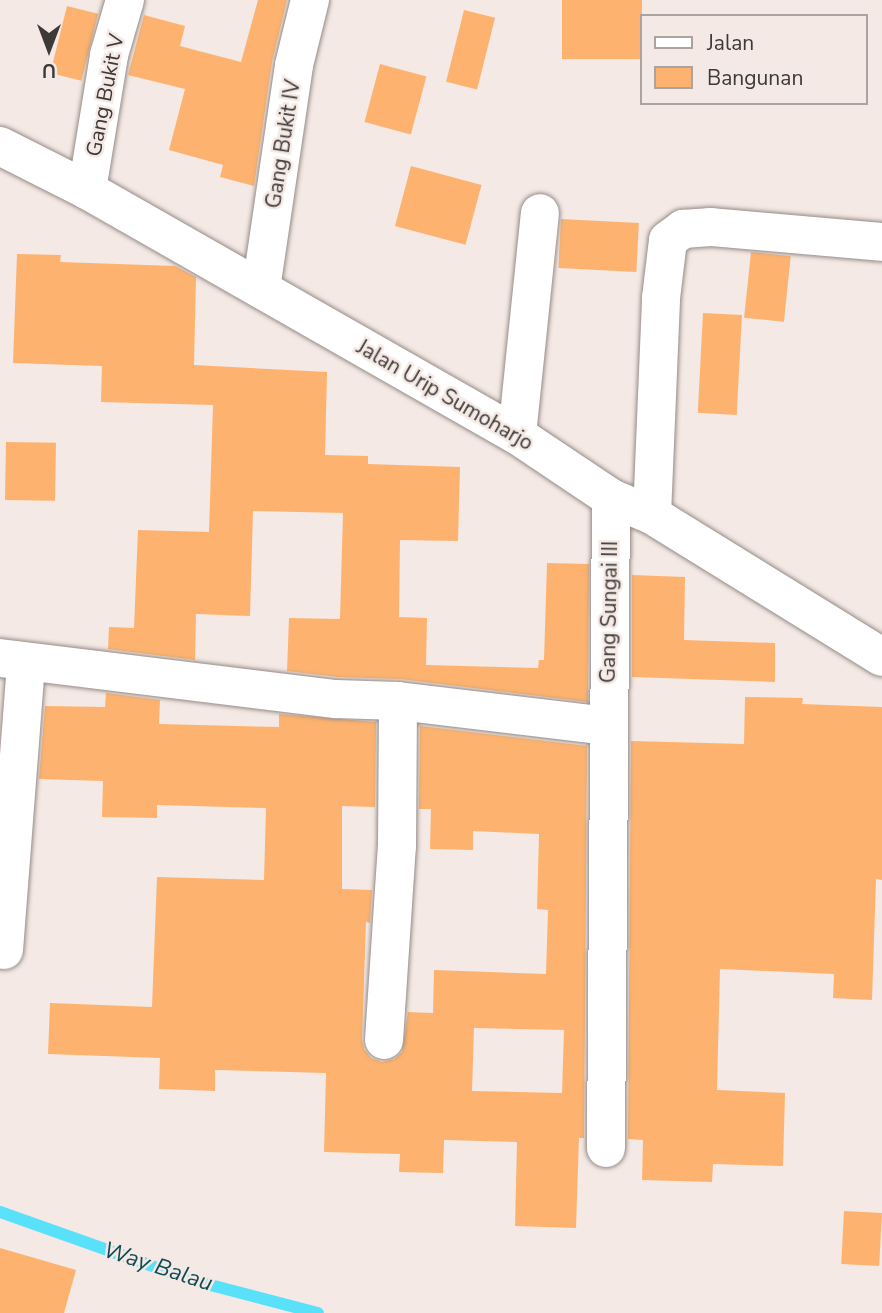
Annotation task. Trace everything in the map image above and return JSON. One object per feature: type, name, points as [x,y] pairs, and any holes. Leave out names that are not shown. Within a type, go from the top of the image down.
[{"type":"street","name":"Gang Bukit V","points":[[87,190],[108,55],[125,0]]},
{"type":"street","name":"Gang Bukit IV","points":[[261,289],[294,65],[310,0]]},
{"type":"street","name":"Jalan Urip Sumoharjo","points":[[0,146],[87,190],[517,435],[611,498],[652,515],[882,657]]},
{"type":"street","points":[[517,435],[540,214]]},
{"type":"street","points":[[652,515],[661,298],[667,240],[683,229],[711,227],[882,242]]},
{"type":"street","name":"Gang Sungai III","points":[[606,1148],[607,726],[611,498]]},
{"type":"street","points":[[4,950],[13,660],[336,699],[398,701],[607,726]]},
{"type":"street","points":[[384,1040],[397,846],[398,701]]},
{"type":"building","points":[[258,0],[287,0],[272,62],[254,186],[220,177],[223,165],[169,150],[185,89],[128,75],[144,15],[185,26],[180,46],[241,62]]},
{"type":"building","points":[[562,0],[642,0],[640,59],[562,59]]},
{"type":"building","points":[[67,6],[98,14],[81,81],[50,73]]},
{"type":"building","points":[[464,10],[495,18],[477,90],[446,82]]},
{"type":"building","points":[[380,64],[426,76],[411,134],[364,122]]},
{"type":"building","points":[[411,166],[482,185],[465,245],[395,226]]},
{"type":"building","points":[[561,219],[639,223],[636,272],[558,268]]},
{"type":"building","points":[[751,252],[791,256],[784,322],[744,318]]},
{"type":"building","points":[[17,254],[61,255],[60,262],[175,266],[196,277],[194,365],[327,372],[325,455],[368,456],[368,464],[460,467],[458,541],[400,540],[399,617],[427,618],[426,665],[538,668],[539,660],[544,660],[547,563],[589,564],[588,702],[400,679],[338,677],[287,671],[289,618],[340,619],[343,513],[253,511],[250,616],[196,614],[195,660],[108,649],[109,627],[134,628],[138,530],[209,532],[213,405],[101,402],[102,366],[13,363]]},
{"type":"building","points":[[703,313],[742,315],[737,415],[698,413]]},
{"type":"building","points":[[6,442],[56,443],[55,501],[5,500]]},
{"type":"building","points":[[632,575],[685,577],[684,640],[775,643],[775,682],[632,677]]},
{"type":"building","points":[[106,693],[160,700],[159,724],[279,727],[279,714],[376,722],[375,807],[342,806],[342,889],[372,890],[370,923],[366,922],[362,1039],[364,1049],[371,1058],[382,1062],[394,1059],[402,1052],[408,1012],[433,1013],[434,970],[546,974],[548,910],[537,909],[539,834],[473,831],[473,850],[430,849],[431,809],[419,809],[420,726],[587,746],[584,1138],[579,1138],[576,1228],[515,1226],[517,1142],[444,1140],[443,1173],[399,1172],[400,1154],[324,1152],[326,1073],[215,1070],[215,1091],[159,1089],[160,1058],[48,1054],[50,1003],[152,1007],[157,877],[264,880],[266,808],[157,805],[157,818],[102,817],[103,781],[39,779],[45,706],[105,707]],"holes":[[[474,1028],[564,1030],[562,1093],[472,1091]]]},
{"type":"building","points":[[745,697],[803,698],[802,704],[882,707],[882,880],[876,879],[872,1000],[833,998],[834,974],[720,969],[717,1090],[785,1093],[783,1166],[713,1164],[712,1182],[642,1180],[643,1140],[628,1139],[631,741],[744,744]]},
{"type":"building","points":[[844,1211],[882,1213],[879,1266],[841,1264]]},
{"type":"building","points":[[0,1248],[76,1270],[64,1313],[0,1313]]},
{"type":"waterway","name":"Way Balau","points":[[0,1212],[195,1281],[318,1313]]}]
